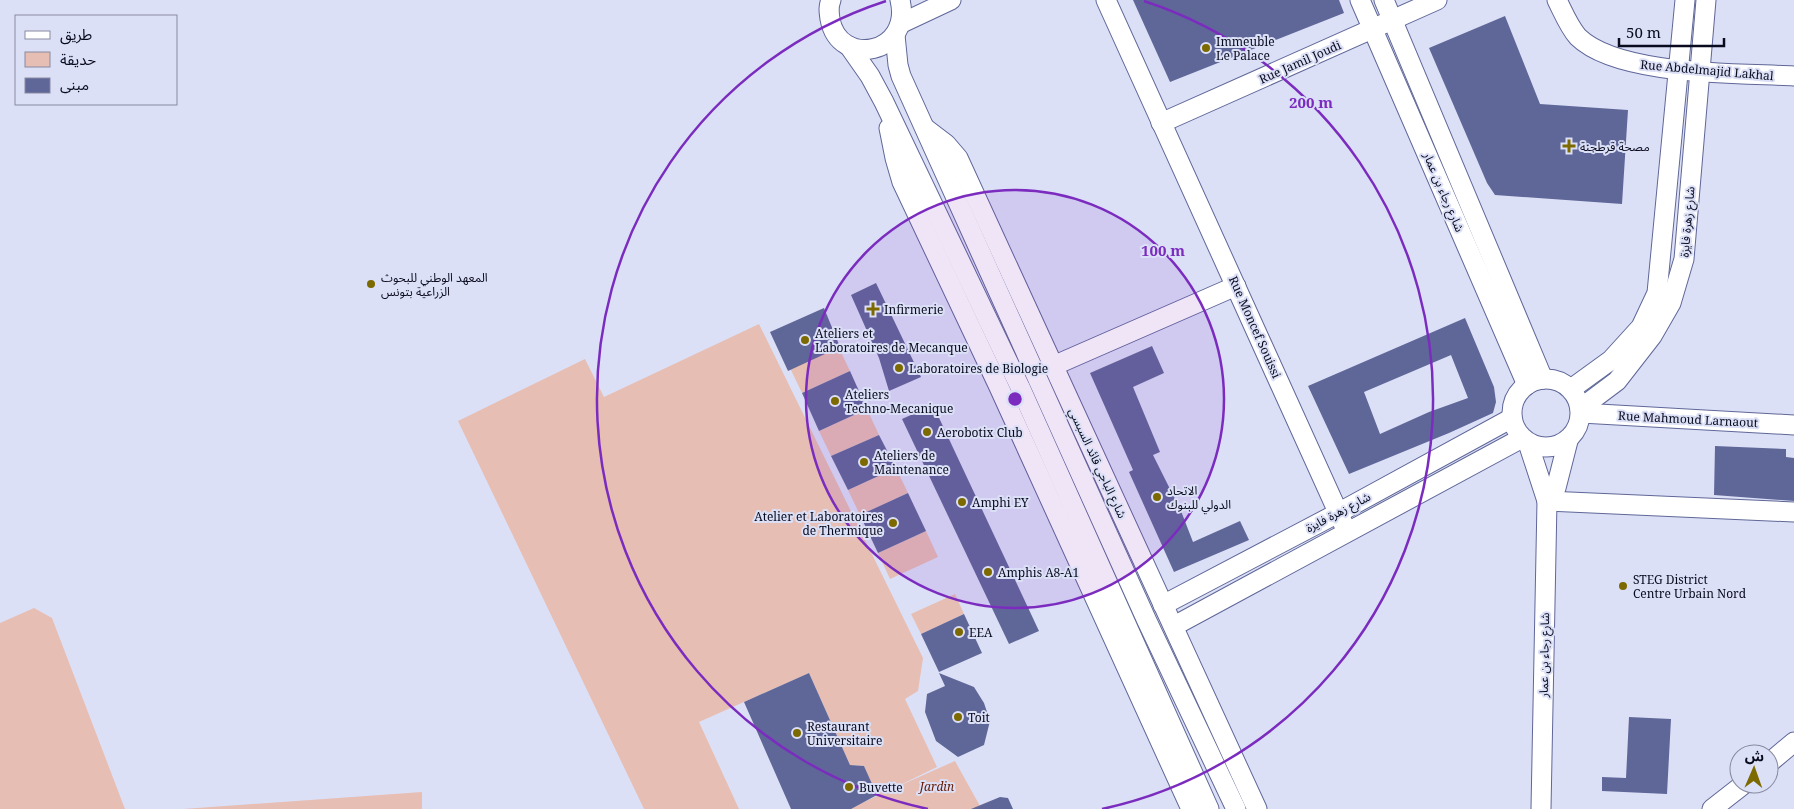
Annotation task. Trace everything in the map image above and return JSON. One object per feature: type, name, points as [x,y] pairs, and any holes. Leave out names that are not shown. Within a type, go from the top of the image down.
[{"type":"street","points":[[900,0],[903,11],[898,29],[898,65],[901,76],[1143,612],[1236,809]]},
{"type":"street","points":[[829,3],[832,28],[839,39],[849,46],[861,50],[874,49],[886,44],[898,29],[951,0]]},
{"type":"street","name":"Rue Moncef Souissi","points":[[1106,0],[1347,532]]},
{"type":"street","name":"شارع رجاء بن عمار","points":[[1360,0],[1535,382]]},
{"type":"street","name":"شارع رجاء بن عمار","points":[[1384,0],[1535,382]]},
{"type":"street","name":"Rue Jamil Joudi","points":[[1161,123],[1437,0]]},
{"type":"street","name":"Rue Abdelmajid Lakhal","points":[[1557,0],[1564,15],[1578,36],[1592,48],[1632,63],[1679,70],[1794,76]]},
{"type":"street","name":"شارع زهرة فايزة","points":[[1571,389],[1617,354],[1641,327],[1657,294],[1685,0]]},
{"type":"street","name":"شارع زهرة فايزة","points":[[1581,411],[1617,381],[1652,336],[1671,302],[1684,259],[1706,0]]},
{"type":"street","points":[[849,46],[870,76],[884,102],[1020,387],[1209,809]]},
{"type":"street","points":[[884,102],[895,158],[902,182],[998,385],[1191,809]]},
{"type":"street","name":"شارع الباجي قائد السبسي","points":[[924,127],[946,144],[958,158],[1257,809]]},
{"type":"street","points":[[1053,366],[1236,286]]},
{"type":"street","points":[[1558,381],[1571,389],[1577,398],[1581,411],[1580,424],[1568,441],[1555,447],[1541,448],[1525,440],[1515,428],[1512,418],[1512,405],[1518,394],[1535,382],[1558,381]]},
{"type":"street","name":"Rue Mahmoud Larnaout","points":[[1581,411],[1794,426]]},
{"type":"street","name":"شارع زهرة فايزة","points":[[1163,604],[1338,513],[1512,418]]},
{"type":"street","name":"شارع رجاء بن عمار","points":[[1525,440],[1547,502],[1541,809]]},
{"type":"street","name":"شارع زهرة فايزة","points":[[1174,626],[1347,532],[1525,440]]},
{"type":"street","name":"شارع رجاء بن عمار","points":[[1547,502],[1556,488],[1568,441]]},
{"type":"street","points":[[1547,502],[1794,512]]},
{"type":"street","points":[[1779,755],[1794,742]]},
{"type":"street","points":[[1712,809],[1731,794]]},
{"type":"green space","name":"Jardin","points":[[759,324],[923,658],[918,691],[905,699],[937,767],[892,789],[955,761],[980,806],[977,809],[849,809],[877,796],[864,766],[850,765],[809,673],[699,722],[739,809],[644,809],[458,421],[585,359],[604,397]]},
{"type":"green space","points":[[838,346],[850,371],[802,393],[790,368]]},
{"type":"green space","points":[[867,409],[879,435],[831,456],[819,431]]},
{"type":"green space","points":[[896,468],[908,493],[860,515],[848,490]]},
{"type":"green space","points":[[926,531],[938,557],[890,579],[878,553]]},
{"type":"green space","points":[[955,594],[964,614],[921,634],[911,614]]},
{"type":"green space","points":[[34,608],[52,618],[125,809],[0,809],[0,623]]},
{"type":"green space","points":[[422,792],[422,809],[183,809]]},
{"type":"building","name":"Immeuble Le Palace","points":[[1133,0],[1339,0],[1344,13],[1170,82]]},
{"type":"building","points":[[1505,16],[1540,104],[1628,110],[1622,204],[1495,195],[1487,183],[1429,48]]},
{"type":"building","points":[[876,283],[921,377],[889,391],[879,358],[851,295]]},
{"type":"building","name":"Ateliers et Laboratoires de Mecanque","points":[[824,308],[840,347],[788,371],[770,332]]},
{"type":"building","points":[[1465,318],[1494,387],[1496,402],[1493,413],[1349,474],[1308,386]],"holes":[[[1451,355],[1468,398],[1429,412],[1380,434],[1364,392]]]},
{"type":"building","points":[[1152,346],[1164,373],[1133,387],[1160,452],[1153,455],[1181,511],[1193,542],[1240,521],[1249,540],[1174,572],[1129,472],[1133,470],[1090,373]]},
{"type":"building","name":"Ateliers Techno-Mecanique","points":[[850,371],[867,409],[819,431],[802,393]]},
{"type":"building","points":[[933,405],[1039,631],[1009,644],[902,419]]},
{"type":"building","name":"Ateliers de Maintenance","points":[[879,435],[896,468],[848,490],[831,456]]},
{"type":"building","points":[[1715,446],[1786,449],[1786,457],[1794,458],[1794,501],[1714,495]]},
{"type":"building","name":"Atelier et Laboratoires de Thermique","points":[[908,493],[926,531],[878,553],[860,515]]},
{"type":"building","name":"EEA","points":[[964,614],[982,653],[939,672],[921,634]]},
{"type":"building","name":"Restaurant Universitaire","points":[[809,673],[850,765],[864,766],[877,795],[851,809],[791,809],[744,702]]},
{"type":"building","name":"Toit","points":[[939,673],[974,687],[984,703],[990,721],[984,745],[958,757],[936,741],[925,712],[927,694],[945,686]]},
{"type":"building","points":[[1629,717],[1671,719],[1667,794],[1602,791],[1602,777],[1626,778]]},
{"type":"building","points":[[1000,797],[1008,798],[1013,809],[971,809]]},
{"type":"place","name":"Immeuble Le Palace","points":[[1206,48]]},
{"type":"place","name":"مصحة قرطجنة","points":[[1569,146]]},
{"type":"place","name":"المعهد الوطني للبحوث الزراعية بتونس","points":[[371,284]]},
{"type":"place","name":"Infirmerie","points":[[873,309]]},
{"type":"place","name":"Ateliers et Laboratoires de Mecanque","points":[[805,340]]},
{"type":"place","name":"Laboratoires de Biologie","points":[[899,368]]},
{"type":"place","name":"Ateliers Techno-Mecanique","points":[[835,401]]},
{"type":"place","name":"Aerobotix Club","points":[[927,432]]},
{"type":"place","name":"Ateliers de Maintenance","points":[[864,462]]},
{"type":"place","name":"الاتحاد الدولي للبنوك","points":[[1157,497]]},
{"type":"place","name":"Amphi EY","points":[[962,502]]},
{"type":"place","name":"Atelier et Laboratoires de Thermique","points":[[893,523]]},
{"type":"place","name":"Amphis A8-A1","points":[[988,572]]},
{"type":"place","name":"STEG District Centre Urbain Nord","points":[[1623,586]]},
{"type":"place","name":"EEA","points":[[959,632]]},
{"type":"place","name":"Toit","points":[[958,717]]},
{"type":"place","name":"Restaurant Universitaire","points":[[797,733]]},
{"type":"place","name":"Buvette","points":[[849,787]]}]
